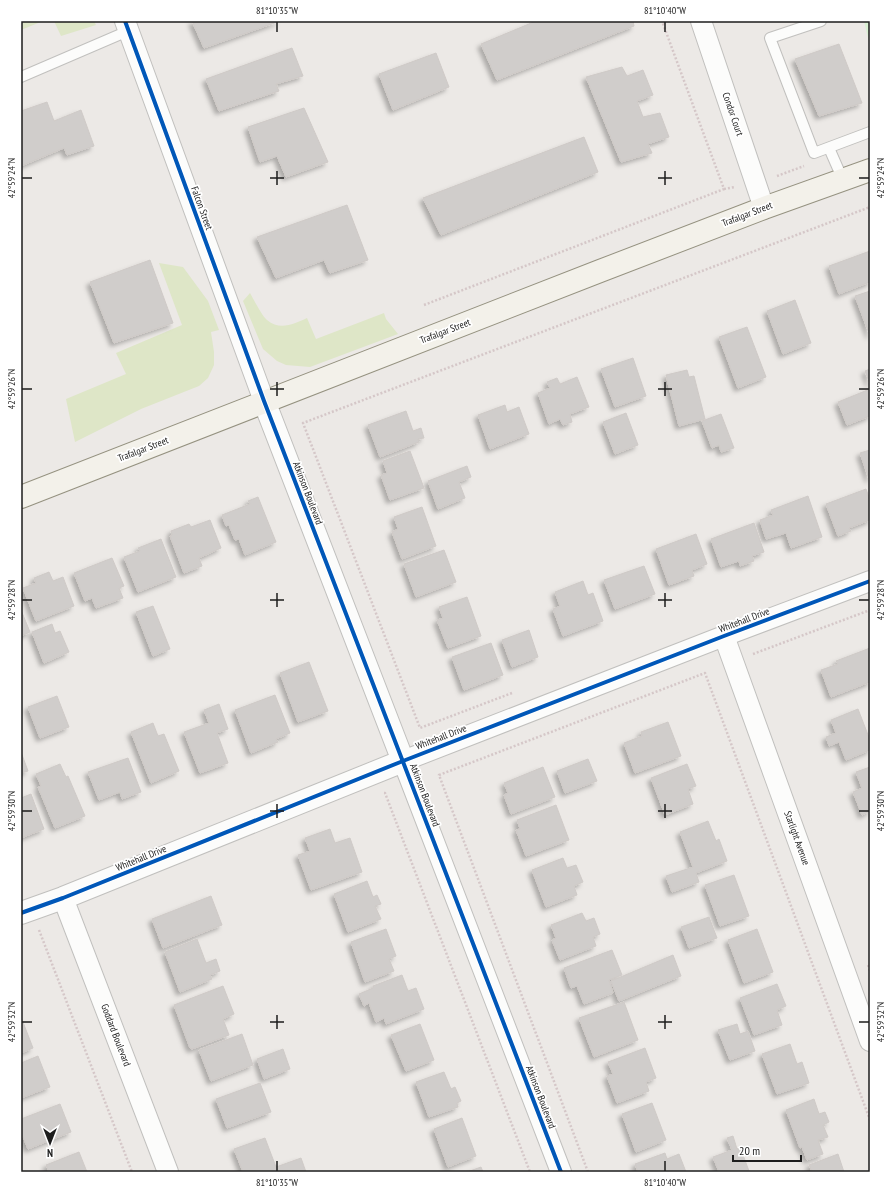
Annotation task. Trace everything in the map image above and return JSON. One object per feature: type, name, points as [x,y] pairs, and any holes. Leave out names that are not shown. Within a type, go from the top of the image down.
[{"type":"main road","name":"Trafalgar Street","points":[[21,497],[264,401],[764,208],[870,170]]},
{"type":"street","name":"Condor Court","points":[[701,21],[764,208]]},
{"type":"street","name":"Falcon Street","points":[[126,26],[264,401]]},
{"type":"street","name":"Atkinson Boulevard","points":[[264,401],[561,1172]]},
{"type":"street","name":"Whitehall Drive","points":[[21,913],[63,898],[403,761],[870,581]]},
{"type":"street","name":"Starlight Avenue","points":[[724,636],[870,1041]]},
{"type":"street","name":"Goddard Boulevard","points":[[63,898],[168,1172]]},
{"type":"lane","points":[[821,21],[770,38],[814,153],[831,151],[870,132]]},
{"type":"lane","points":[[21,77],[126,26]]},
{"type":"lane","points":[[831,151],[843,180]]},
{"type":"path","points":[[662,21],[724,189]]},
{"type":"path","points":[[424,305],[724,189],[783,174],[831,151]]},
{"type":"path","points":[[420,728],[303,424],[870,207]]},
{"type":"path","points":[[756,661],[753,654],[870,610]]},
{"type":"path","points":[[588,1172],[439,775],[705,673],[870,1120]]},
{"type":"path","points":[[378,796],[385,793],[530,1172]]},
{"type":"path","points":[[38,927],[132,1172]]},
{"type":"path","points":[[867,964],[870,971]]},
{"type":"green space","points":[[21,21],[43,21],[21,30]]},
{"type":"green space","points":[[54,21],[94,21],[96,25],[61,36]]},
{"type":"green space","points":[[864,21],[870,21],[870,46]]},
{"type":"green space","points":[[159,263],[183,267],[208,301],[219,330],[211,332],[214,365],[208,378],[199,386],[141,409],[75,442],[66,399],[126,374],[116,353],[182,325]]},
{"type":"green space","points":[[250,293],[260,312],[267,320],[282,326],[307,318],[316,339],[384,313],[386,319],[398,334],[310,367],[286,365],[277,361],[263,349],[243,301]]},
{"type":"building","points":[[192,21],[280,21],[204,48]]},
{"type":"building","points":[[536,21],[633,21],[634,26],[497,80],[481,44]]},
{"type":"building","points":[[839,44],[862,103],[819,116],[795,59]]},
{"type":"building","points":[[292,48],[303,76],[276,84],[279,91],[219,111],[206,79]]},
{"type":"building","points":[[436,53],[449,87],[393,110],[379,74]]},
{"type":"building","points":[[622,67],[627,76],[643,70],[653,95],[637,101],[643,117],[660,113],[669,137],[648,144],[652,153],[621,162],[586,77]]},
{"type":"building","points":[[47,102],[54,121],[81,110],[94,146],[67,155],[64,148],[21,166],[21,111]]},
{"type":"building","points":[[304,108],[328,162],[286,177],[277,156],[260,162],[248,127]]},
{"type":"building","points":[[584,137],[598,172],[441,235],[423,198]]},
{"type":"building","points":[[347,205],[368,260],[330,273],[324,260],[276,278],[257,237]]},
{"type":"building","points":[[870,251],[870,282],[839,294],[829,266]]},
{"type":"building","points":[[150,260],[173,323],[114,343],[90,282]]},
{"type":"building","points":[[870,291],[870,336],[855,296]]},
{"type":"building","points":[[795,300],[811,343],[783,354],[767,311]]},
{"type":"building","points":[[747,327],[766,377],[738,388],[719,337]]},
{"type":"building","points":[[633,358],[646,396],[615,407],[601,369]]},
{"type":"building","points":[[870,369],[870,384],[865,371]]},
{"type":"building","points":[[687,370],[689,377],[694,376],[705,419],[679,426],[666,375]]},
{"type":"building","points":[[577,377],[589,407],[570,414],[572,422],[563,425],[560,419],[549,424],[538,393],[550,388],[547,382],[557,378],[560,384]]},
{"type":"building","points":[[870,389],[870,416],[847,425],[838,402]]},
{"type":"building","points":[[505,405],[507,412],[519,407],[529,434],[490,449],[478,415]]},
{"type":"building","points":[[406,411],[413,431],[421,428],[424,438],[418,439],[419,442],[380,457],[368,425]]},
{"type":"building","points":[[626,413],[638,445],[615,454],[603,422]]},
{"type":"building","points":[[721,414],[734,448],[721,452],[719,445],[712,448],[702,421]]},
{"type":"building","points":[[870,450],[870,479],[869,479],[860,453]]},
{"type":"building","points":[[410,451],[424,488],[390,500],[381,475],[387,473],[383,461]]},
{"type":"building","points":[[467,466],[471,477],[459,482],[465,498],[438,509],[428,481]]},
{"type":"building","points":[[866,489],[870,500],[870,520],[849,528],[851,531],[838,536],[826,504]]},
{"type":"building","points":[[808,496],[822,537],[791,548],[786,533],[766,539],[760,520],[773,515],[771,510]]},
{"type":"building","points":[[258,497],[276,542],[245,555],[239,539],[235,540],[229,525],[226,526],[222,515],[250,504],[248,501]]},
{"type":"building","points":[[422,507],[436,546],[402,559],[392,532],[398,529],[394,517]]},
{"type":"building","points":[[210,520],[221,548],[199,558],[202,566],[184,573],[170,536],[172,535],[171,531],[189,524],[191,527]]},
{"type":"building","points":[[754,523],[764,552],[752,556],[754,561],[740,566],[739,561],[721,567],[711,539]]},
{"type":"building","points":[[696,534],[707,564],[692,570],[694,576],[669,585],[656,549]]},
{"type":"building","points":[[161,539],[176,577],[138,592],[124,557],[140,551],[138,548]]},
{"type":"building","points":[[444,550],[456,582],[416,597],[404,564]]},
{"type":"building","points":[[112,558],[124,586],[119,588],[123,598],[96,608],[92,598],[85,601],[74,573]]},
{"type":"building","points":[[644,566],[655,594],[615,609],[604,580]]},
{"type":"building","points":[[49,572],[53,581],[63,577],[74,606],[36,621],[23,588],[36,583],[34,578]]},
{"type":"building","points":[[583,581],[588,595],[593,593],[603,621],[563,636],[553,609],[560,606],[555,592]]},
{"type":"building","points":[[467,597],[481,636],[448,648],[437,620],[443,618],[439,607]]},
{"type":"building","points":[[153,606],[170,649],[153,656],[136,612]]},
{"type":"building","points":[[21,610],[30,632],[21,636]]},
{"type":"building","points":[[52,624],[55,633],[60,631],[69,652],[44,663],[32,632]]},
{"type":"building","points":[[529,630],[538,657],[512,667],[502,640]]},
{"type":"building","points":[[491,643],[503,675],[464,690],[452,657]]},
{"type":"building","points":[[870,648],[870,682],[831,697],[821,670],[838,664],[836,661]]},
{"type":"building","points":[[309,662],[328,711],[298,722],[280,673]]},
{"type":"building","points":[[275,695],[290,733],[276,739],[278,742],[251,753],[235,710]]},
{"type":"building","points":[[57,696],[69,727],[40,738],[28,707]]},
{"type":"building","points":[[219,704],[228,729],[217,733],[228,763],[200,773],[184,732],[209,723],[204,710]]},
{"type":"building","points":[[858,709],[870,740],[870,750],[846,760],[839,742],[829,746],[826,737],[836,733],[831,720]]},
{"type":"building","points":[[668,722],[681,756],[635,773],[624,743],[642,736],[641,732]]},
{"type":"building","points":[[153,723],[158,736],[164,734],[179,771],[151,783],[131,732]]},
{"type":"building","points":[[21,752],[28,771],[21,773]]},
{"type":"building","points":[[128,758],[141,792],[122,799],[120,792],[99,800],[88,772]]},
{"type":"building","points":[[588,759],[597,781],[565,793],[557,771]]},
{"type":"building","points":[[60,764],[66,777],[68,776],[85,816],[55,828],[38,787],[41,786],[36,774]]},
{"type":"building","points":[[687,764],[696,786],[688,789],[693,804],[665,815],[651,778]]},
{"type":"building","points":[[543,767],[555,797],[511,814],[504,795],[508,793],[504,783]]},
{"type":"building","points":[[870,767],[870,811],[862,815],[853,792],[862,788],[856,772]]},
{"type":"building","points":[[31,794],[44,829],[21,838],[21,798]]},
{"type":"building","points":[[556,805],[569,840],[526,856],[516,830],[520,829],[517,820]]},
{"type":"building","points":[[708,821],[716,841],[719,839],[727,861],[696,873],[699,882],[672,892],[666,876],[693,867],[680,832]]},
{"type":"building","points":[[330,829],[335,843],[350,838],[362,872],[311,890],[298,855],[310,851],[305,838]]},
{"type":"building","points":[[563,858],[567,868],[576,865],[583,882],[574,886],[577,895],[546,907],[532,870]]},
{"type":"building","points":[[734,875],[749,916],[720,926],[705,885]]},
{"type":"building","points":[[367,881],[373,897],[377,895],[381,904],[375,906],[381,919],[348,932],[334,894]]},
{"type":"building","points":[[211,896],[222,925],[163,948],[152,919]]},
{"type":"building","points":[[582,913],[586,921],[594,918],[600,934],[593,937],[596,946],[560,960],[552,940],[556,938],[551,925]]},
{"type":"building","points":[[709,917],[717,938],[689,948],[681,927]]},
{"type":"building","points":[[386,929],[396,956],[389,959],[394,971],[365,982],[351,942]]},
{"type":"building","points":[[757,929],[773,972],[744,983],[728,940]]},
{"type":"building","points":[[197,939],[206,963],[216,959],[220,971],[210,975],[212,979],[180,992],[165,952]]},
{"type":"building","points":[[612,950],[622,975],[609,980],[613,993],[584,1004],[577,986],[571,988],[564,968]]},
{"type":"building","points":[[673,955],[681,976],[619,1001],[611,981]]},
{"type":"building","points":[[402,975],[408,991],[416,988],[424,1009],[386,1024],[384,1018],[376,1022],[369,1003],[364,1006],[359,994],[373,988],[373,986]]},
{"type":"building","points":[[777,984],[786,1006],[777,1010],[782,1025],[754,1035],[740,998]]},
{"type":"building","points":[[223,986],[234,1014],[223,1019],[229,1035],[192,1049],[190,1048],[174,1005]]},
{"type":"building","points":[[624,1002],[638,1040],[594,1057],[579,1018]]},
{"type":"building","points":[[21,1017],[33,1048],[21,1053]]},
{"type":"building","points":[[420,1024],[434,1060],[406,1071],[391,1035]]},
{"type":"building","points":[[737,1024],[740,1034],[748,1031],[755,1051],[730,1060],[718,1030]]},
{"type":"building","points":[[242,1034],[253,1065],[211,1081],[199,1050]]},
{"type":"building","points":[[790,1044],[797,1064],[802,1062],[809,1083],[777,1094],[762,1054]]},
{"type":"building","points":[[645,1048],[656,1078],[646,1082],[649,1091],[617,1103],[607,1076],[613,1074],[608,1062]]},
{"type":"building","points":[[283,1049],[290,1069],[264,1079],[257,1059]]},
{"type":"building","points":[[38,1056],[50,1087],[21,1098],[21,1063]]},
{"type":"building","points":[[444,1072],[451,1089],[455,1087],[461,1101],[457,1103],[458,1107],[429,1117],[416,1082]]},
{"type":"building","points":[[260,1083],[271,1112],[227,1128],[216,1099]]},
{"type":"building","points":[[814,1099],[819,1114],[825,1112],[829,1122],[823,1125],[828,1137],[818,1140],[823,1154],[807,1160],[802,1147],[800,1148],[786,1110]]},
{"type":"building","points":[[652,1103],[666,1140],[636,1152],[622,1114]]},
{"type":"building","points":[[60,1104],[71,1132],[28,1149],[21,1132],[21,1119]]},
{"type":"building","points":[[462,1118],[476,1156],[448,1167],[434,1129]]},
{"type":"building","points":[[733,1136],[737,1149],[740,1147],[749,1171],[719,1172],[713,1157],[732,1150],[727,1138]]},
{"type":"building","points":[[265,1138],[276,1167],[301,1158],[306,1172],[243,1172],[234,1149]]},
{"type":"building","points":[[79,1152],[87,1172],[49,1172],[46,1165]]},
{"type":"building","points":[[665,1153],[667,1159],[679,1154],[686,1172],[638,1172],[635,1164]]},
{"type":"building","points":[[838,1154],[844,1172],[812,1172],[809,1165]]},
{"type":"building","points":[[481,1167],[483,1172],[467,1172]]},
{"type":"cycle path","points":[[125,21],[264,401],[561,1172]]},
{"type":"cycle path","points":[[21,913],[63,898],[403,761],[870,581]]}]
